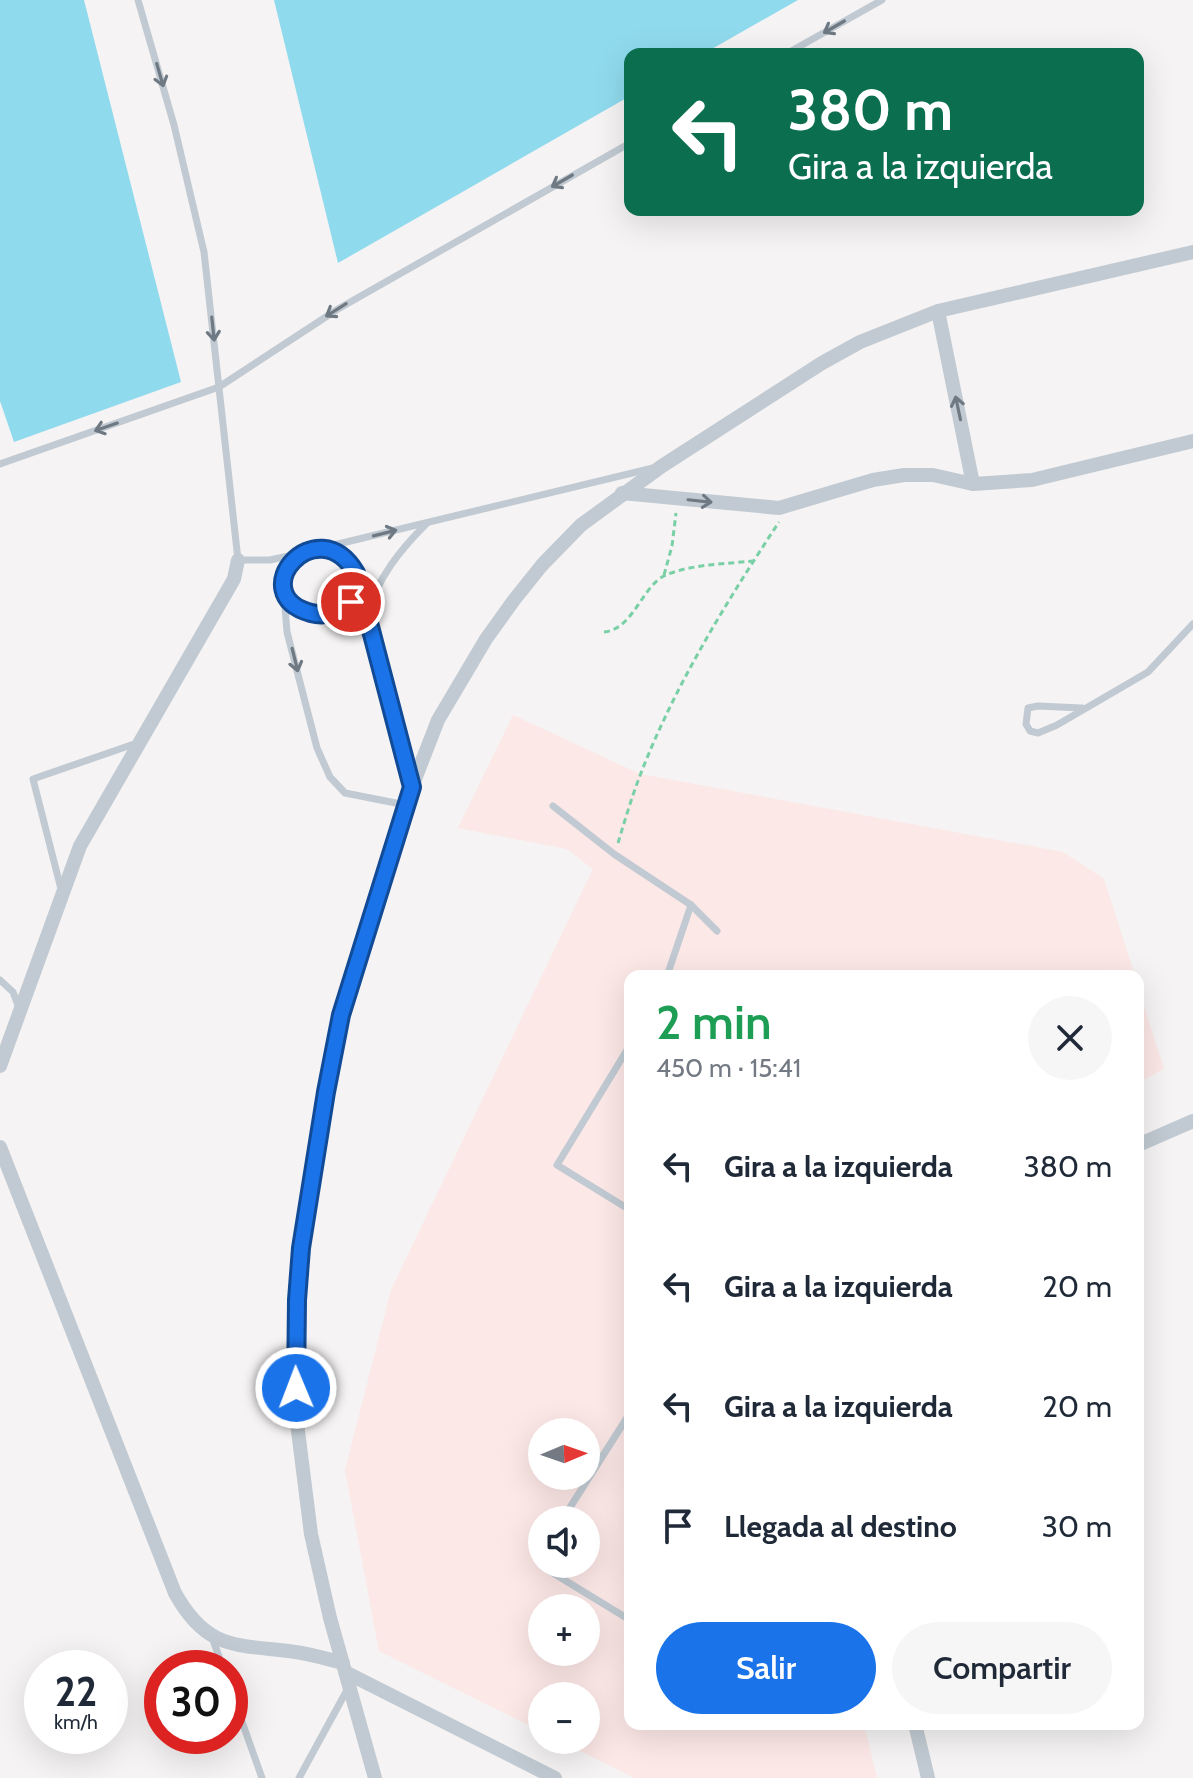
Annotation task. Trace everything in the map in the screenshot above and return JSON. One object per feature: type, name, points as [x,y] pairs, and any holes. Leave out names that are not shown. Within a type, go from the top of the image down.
[{"type":"street","points":[[375,1778],[320,1579],[304,1486],[296,1415],[297,1300],[308,1194],[341,1015],[406,805],[438,720],[486,639],[542,565],[581,525],[662,466],[822,363],[860,342],[938,311],[1193,252]]},
{"type":"street","points":[[938,311],[973,484]]},
{"type":"street","points":[[622,493],[768,507],[790,506],[873,480],[904,475],[933,475],[973,484],[1032,480],[1193,441]]},
{"type":"street","points":[[0,1066],[61,891],[91,823],[234,579],[238,560]]},
{"type":"street","points":[[1144,1142],[1193,1121]]},
{"type":"street","points":[[0,1147],[175,1593],[187,1615],[211,1635],[230,1644],[296,1652],[347,1673],[555,1778]]},
{"type":"street","points":[[916,1730],[928,1778]]},
{"type":"lane","points":[[138,0],[174,125],[204,252],[238,560],[270,560],[662,466]]},
{"type":"lane","points":[[797,48],[882,0]]},
{"type":"lane","points":[[0,464],[219,387],[338,309],[624,146]]},
{"type":"lane","points":[[367,617],[373,593],[407,543],[429,522]]},
{"type":"lane","points":[[406,805],[345,793],[330,777],[317,748],[287,632],[283,583],[288,565],[305,552],[328,550],[340,555],[352,566],[412,787]]},
{"type":"lane","points":[[283,583],[288,597],[298,607],[306,612],[326,614],[338,611],[351,602],[356,596],[358,581]]},
{"type":"lane","points":[[1082,708],[1028,708],[1026,724],[1030,731],[1038,733],[1057,725],[1148,672],[1193,624]]},
{"type":"lane","points":[[61,891],[33,779],[138,743]]},
{"type":"lane","points":[[553,806],[614,854],[691,905],[717,931]]},
{"type":"lane","points":[[669,970],[691,905]]},
{"type":"lane","points":[[0,980],[13,992],[20,1010]]},
{"type":"lane","points":[[624,1055],[557,1165],[624,1206]]},
{"type":"lane","points":[[571,1506],[624,1422]]},
{"type":"lane","points":[[562,1578],[624,1615]]},
{"type":"lane","points":[[211,1635],[216,1650]]},
{"type":"lane","points":[[299,1778],[347,1673]]},
{"type":"lane","points":[[248,1739],[262,1778]]},
{"type":"path","points":[[604,632],[619,628],[664,575],[672,546],[677,498]]},
{"type":"path","points":[[614,854],[640,774],[660,731],[701,651],[790,506]]},
{"type":"path","points":[[664,575],[754,561]]},
{"type":"shaded area","points":[[513,715],[640,774],[1063,852],[1104,879],[1133,970],[624,970],[624,1730],[865,1730],[877,1778],[635,1778],[586,1754],[600,1754],[600,1682],[528,1682],[528,1725],[379,1651],[345,1470],[391,1290],[593,869],[567,849],[458,828]]},
{"type":"shaded area","points":[[1144,1006],[1164,1069],[1144,1080]]},
{"type":"water","points":[[0,0],[84,0],[181,382],[14,442],[0,401]]},
{"type":"water","points":[[274,0],[798,0],[714,48],[624,48],[624,99],[338,263]]},
{"type":"route","points":[[296,1388],[301,1248],[326,1092],[341,1015],[412,787],[356,573],[346,559],[328,550],[302,553],[288,565],[284,573],[285,592],[306,612],[326,614],[338,611],[351,602]]}]
